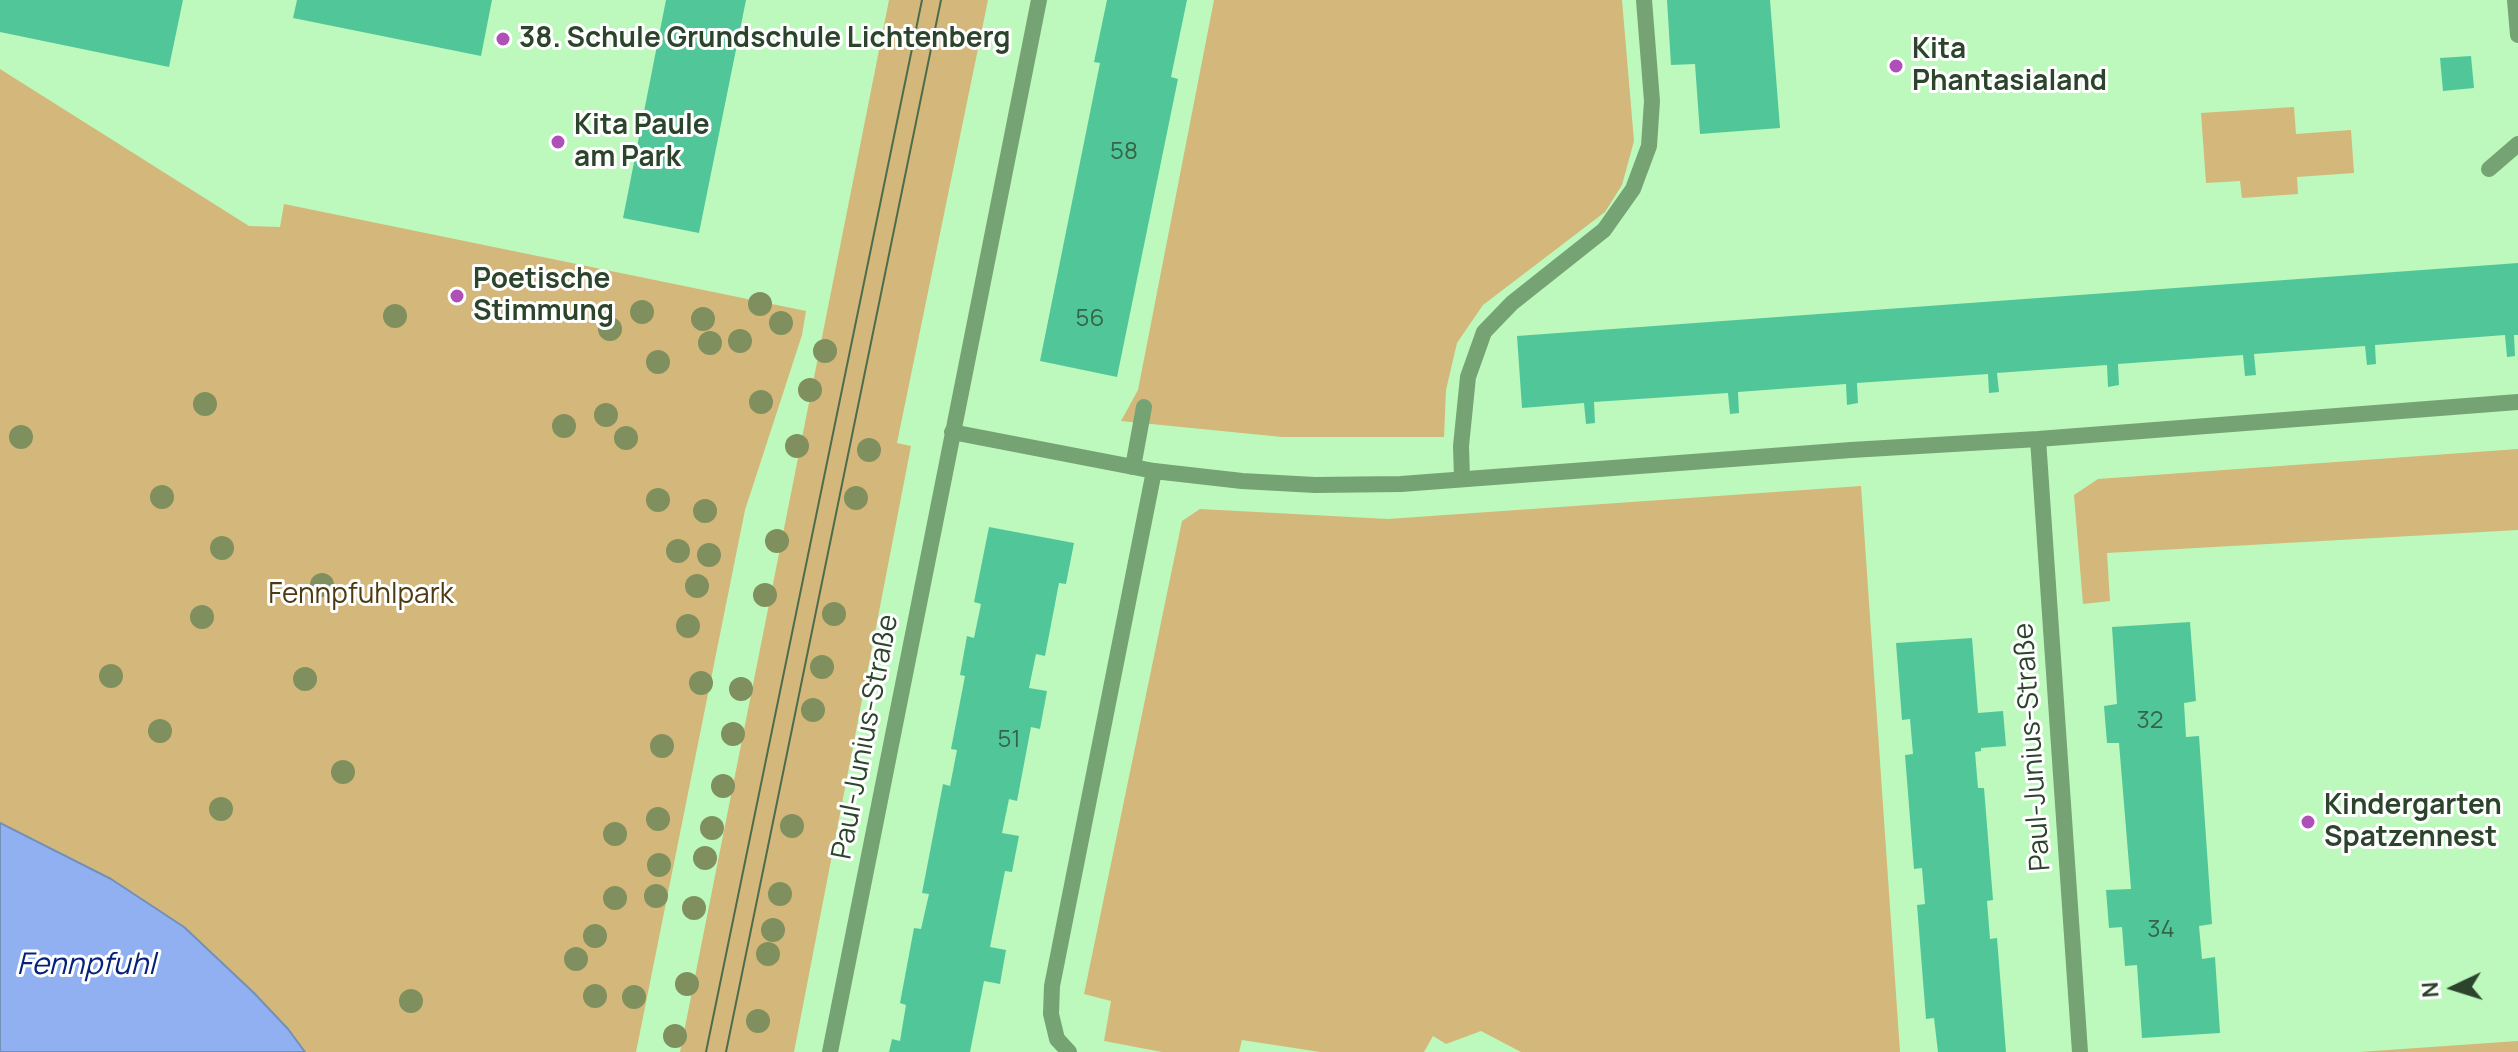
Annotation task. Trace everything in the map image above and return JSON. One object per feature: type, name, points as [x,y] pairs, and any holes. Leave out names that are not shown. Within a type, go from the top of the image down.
[{"type":"street","name":"Paul-Junius-Straße","points":[[830,1052],[1039,0]]},
{"type":"street","points":[[1462,479],[1461,446],[1468,377],[1484,332],[1512,303],[1604,230],[1633,189],[1649,146],[1652,101],[1644,0]]},
{"type":"street","points":[[2515,0],[2518,35]]},
{"type":"street","points":[[2489,169],[2518,144]]},
{"type":"street","points":[[952,432],[1154,471],[1315,485],[1401,484],[2518,402]]},
{"type":"street","points":[[1133,467],[1144,407]]},
{"type":"street","name":"Paul-Junius-Straße","points":[[2038,439],[2080,1052]]},
{"type":"street","points":[[1069,1052],[1057,1039],[1051,1014],[1052,986],[1154,471]]},
{"type":"green space","points":[[889,0],[988,0],[897,443],[911,446],[794,1052],[680,1052]]},
{"type":"green space","points":[[1214,0],[1622,0],[1634,141],[1622,185],[1605,212],[1483,305],[1457,343],[1446,390],[1444,437],[1282,437],[1121,421],[1138,390]]},
{"type":"green space","name":"Fennpfuhlpark","points":[[0,69],[249,226],[280,227],[284,204],[806,311],[802,335],[745,510],[636,1052],[0,1052]]},
{"type":"green space","points":[[2294,107],[2296,134],[2351,130],[2354,173],[2297,177],[2298,194],[2242,198],[2240,181],[2206,183],[2201,113]]},
{"type":"green space","points":[[2518,449],[2518,530],[2107,553],[2110,601],[2083,604],[2074,495],[2098,479]]},
{"type":"green space","points":[[1861,486],[1900,1052],[1521,1052],[1481,1031],[1446,1044],[1433,1036],[1424,1052],[1320,1052],[1242,1040],[1239,1052],[1162,1052],[1104,1041],[1111,1001],[1084,994],[1182,521],[1200,509],[1388,519]]},
{"type":"green space","points":[[2518,1041],[2518,1052],[2359,1052]]},
{"type":"water","name":"Fennpfuhl","points":[[0,823],[111,879],[184,927],[254,993],[305,1052],[0,1052]]},
{"type":"building","points":[[0,0],[183,0],[169,67],[0,32]]},
{"type":"building","points":[[297,0],[492,0],[481,56],[293,18]]},
{"type":"building","points":[[666,0],[746,0],[699,233],[623,218]]},
{"type":"building","points":[[1107,0],[1187,0],[1171,77],[1178,79],[1117,377],[1040,361],[1100,63],[1094,62]]},
{"type":"building","points":[[1667,0],[1770,0],[1780,128],[1700,134],[1695,64],[1671,65]]},
{"type":"building","points":[[2471,56],[2474,88],[2443,91],[2440,58]]},
{"type":"building","points":[[2518,263],[2515,356],[2507,357],[2505,335],[2375,345],[2376,364],[2367,365],[2365,346],[2254,354],[2256,375],[2245,376],[2243,355],[2118,364],[2119,385],[2108,387],[2107,365],[1997,373],[1999,392],[1989,393],[1988,374],[1857,383],[1858,403],[1847,405],[1846,384],[1738,392],[1739,413],[1730,414],[1728,393],[1594,402],[1595,423],[1586,424],[1584,403],[1522,408],[1517,336]]},
{"type":"building","points":[[989,527],[1074,543],[1066,584],[1059,583],[1045,656],[1036,654],[1029,688],[1047,691],[1040,729],[1031,727],[1017,801],[1009,799],[1002,833],[1019,836],[1012,872],[1005,871],[990,947],[1006,950],[1000,984],[984,981],[970,1052],[889,1052],[892,1039],[900,1041],[906,1005],[900,1003],[914,928],[921,929],[929,894],[922,893],[943,784],[950,786],[957,750],[951,749],[965,676],[960,675],[967,636],[974,638],[981,604],[974,602]]},
{"type":"building","points":[[2190,622],[2196,701],[2184,703],[2186,737],[2199,736],[2212,924],[2199,926],[2202,959],[2215,957],[2220,1033],[2142,1038],[2137,965],[2125,966],[2122,927],[2109,928],[2106,890],[2131,889],[2119,743],[2107,743],[2104,706],[2117,704],[2112,627]]},
{"type":"building","points":[[1972,638],[1978,713],[2003,711],[2006,746],[1981,748],[1981,751],[1975,752],[1978,788],[1984,788],[1993,900],[1987,901],[1990,939],[1997,938],[2006,1052],[1938,1052],[1934,1018],[1926,1019],[1917,905],[1925,904],[1922,868],[1914,869],[1905,755],[1913,754],[1910,719],[1902,720],[1896,643]]},
{"type":"tram line","points":[[706,1052],[922,0]]},
{"type":"tram line","points":[[726,1052],[941,0]]},
{"type":"place","name":"38. Schule Grundschule Lichtenberg","points":[[503,39]]},
{"type":"place","name":"Kita Phantasialand","points":[[1896,66]]},
{"type":"place","name":"Kita Paule am Park","points":[[558,142]]},
{"type":"place","name":"Poetische Stimmung","points":[[457,296]]},
{"type":"place","name":"Kindergarten Spatzennest","points":[[2308,822]]}]
